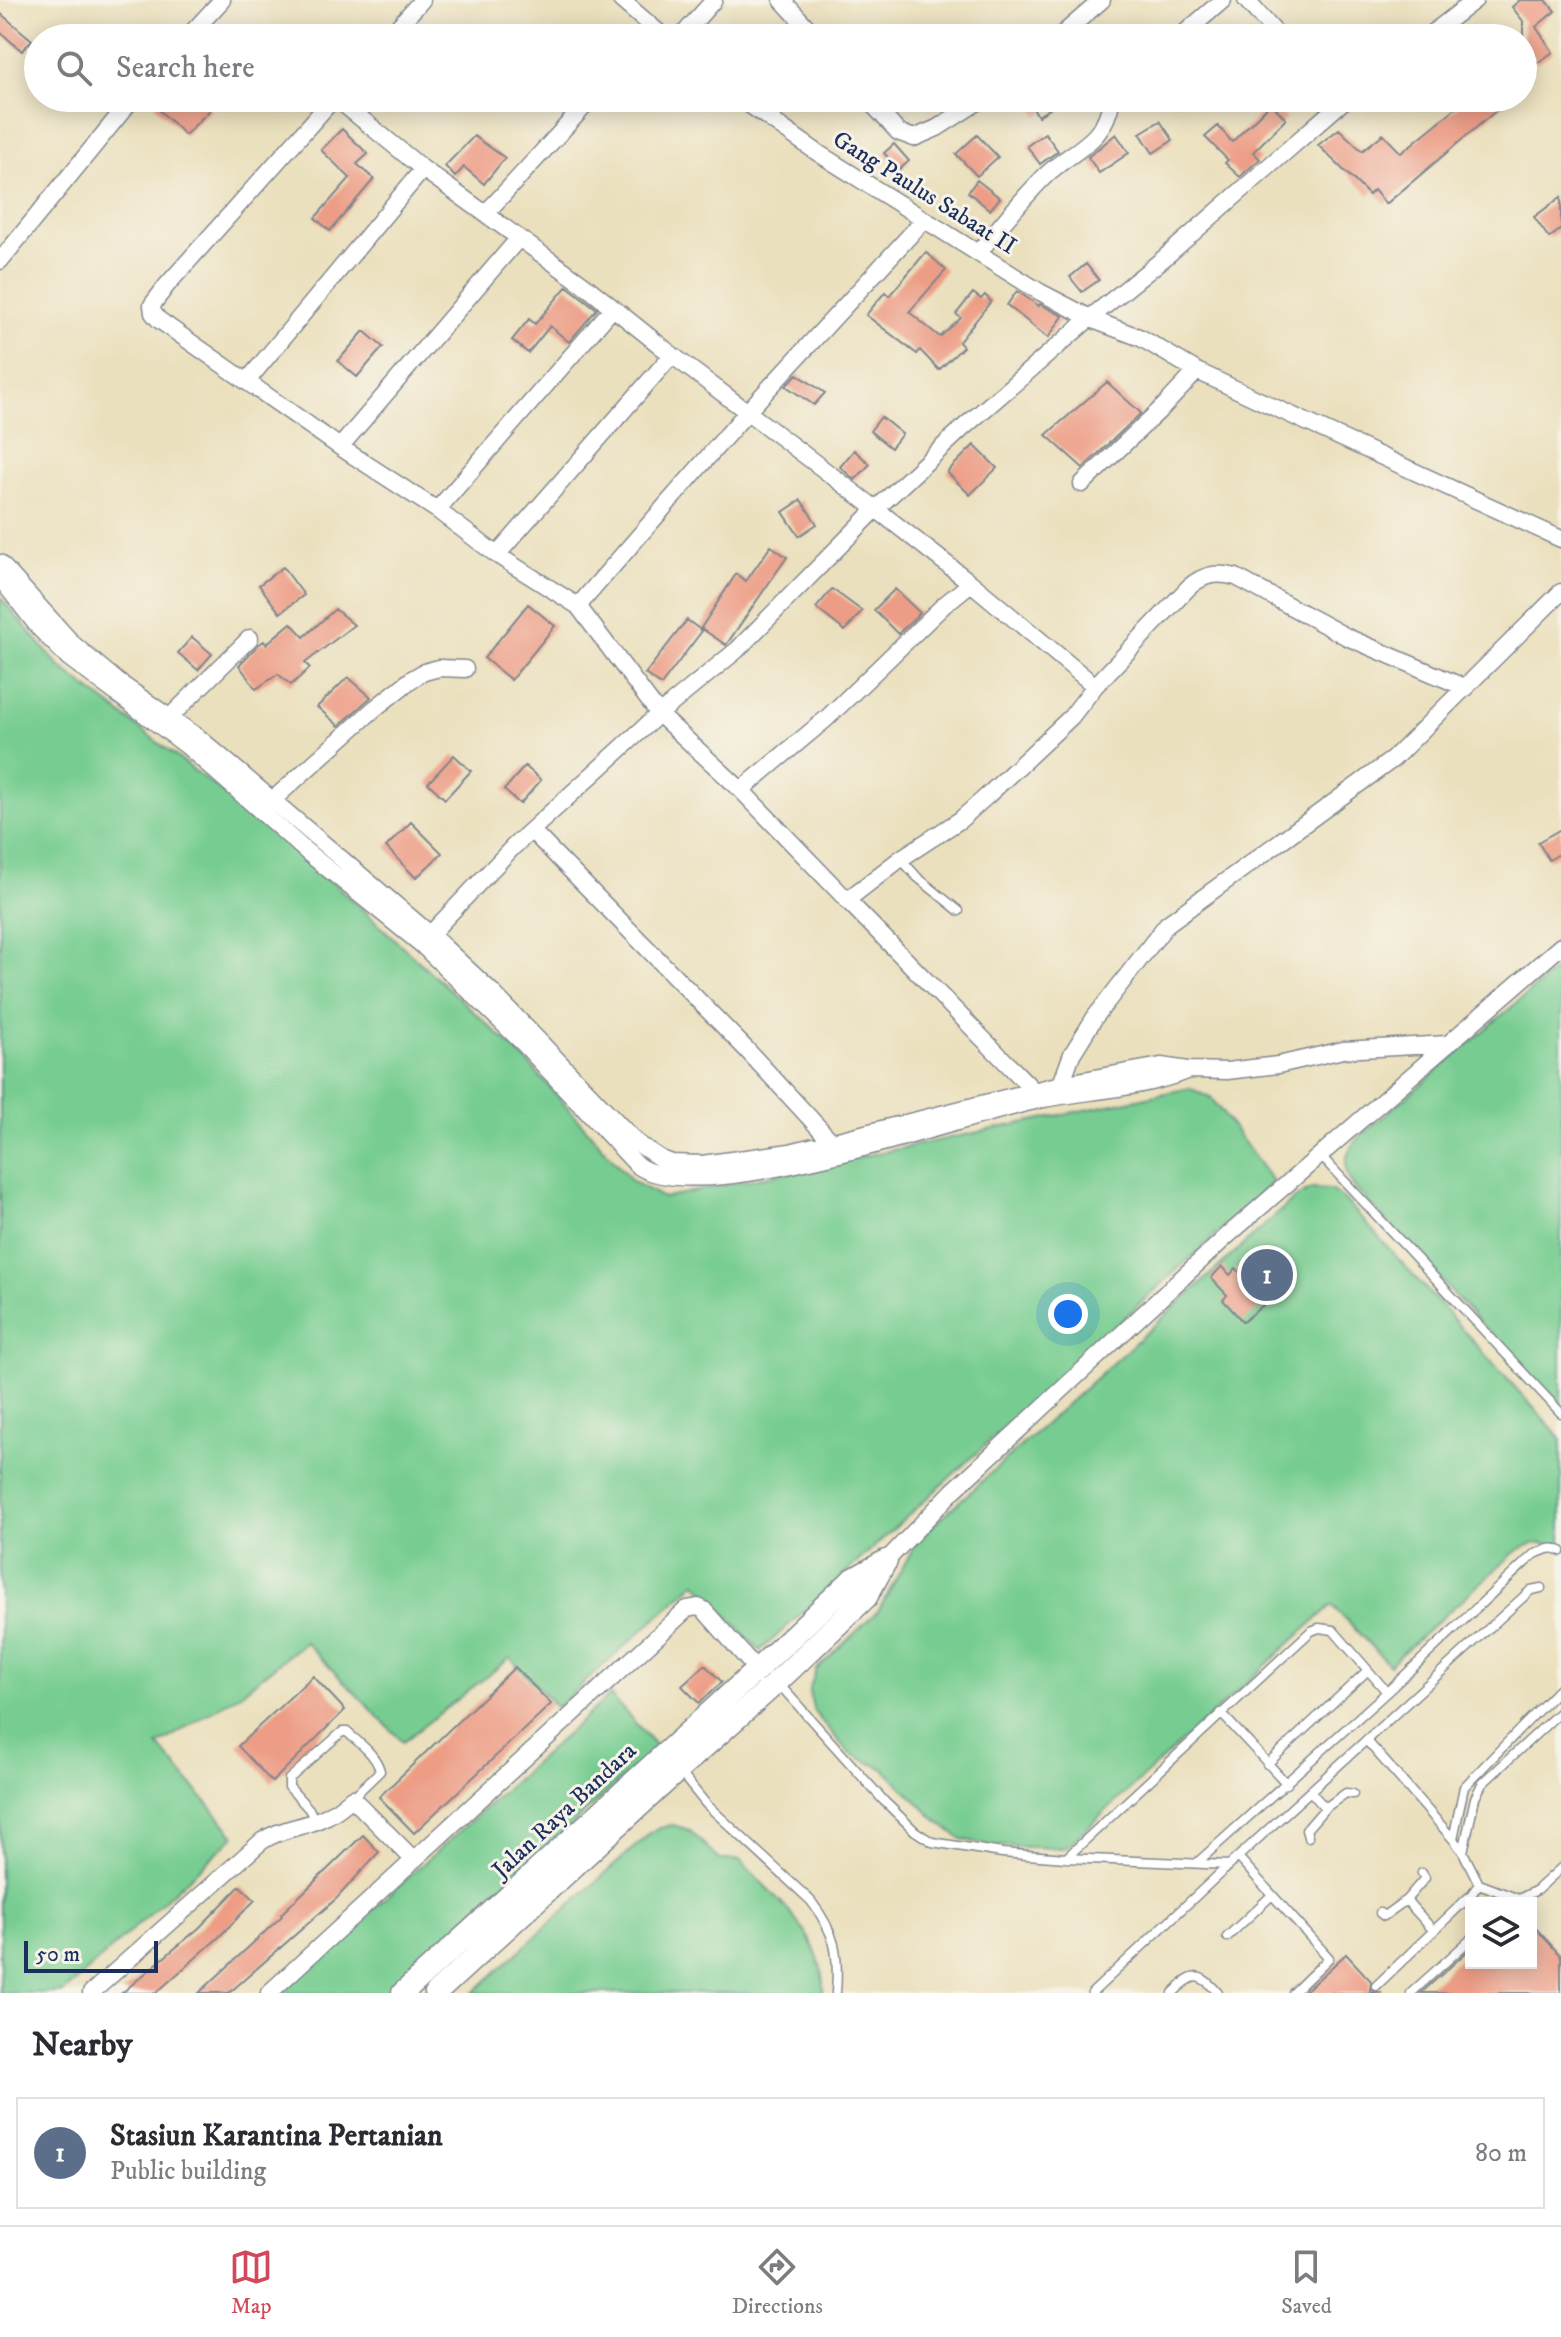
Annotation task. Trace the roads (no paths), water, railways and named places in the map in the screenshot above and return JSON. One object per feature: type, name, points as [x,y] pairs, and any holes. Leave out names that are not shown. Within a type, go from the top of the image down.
[{"type":"main road","points":[[765,1673],[852,1580],[886,1561]]},
{"type":"main road","name":"Jalan Raya Bandara","points":[[442,1991],[678,1770],[765,1673]]},
{"type":"main road","name":"Jalan Raya Bandara","points":[[403,1993],[765,1673]]},
{"type":"street","points":[[200,24],[222,0]]},
{"type":"street","points":[[401,24],[422,0]]},
{"type":"street","points":[[621,0],[644,24]]},
{"type":"street","points":[[693,24],[714,0]]},
{"type":"street","points":[[782,0],[804,24]]},
{"type":"street","points":[[1074,24],[1102,0]]},
{"type":"street","points":[[1195,24],[1223,0]]},
{"type":"street","points":[[1246,0],[1267,24]]},
{"type":"street","points":[[1444,24],[1475,0]]},
{"type":"street","points":[[0,261],[122,112]]},
{"type":"street","points":[[322,112],[167,285],[152,305],[153,313],[340,447],[437,510],[497,555],[578,606],[659,714],[741,790],[1038,1095]]},
{"type":"street","points":[[352,112],[423,169],[613,308],[876,509],[1095,686]]},
{"type":"street","points":[[486,213],[579,112]]},
{"type":"street","name":"Gang Paulus Sabaat II","points":[[760,112],[818,153],[1040,292],[1090,318],[1141,338],[1197,371],[1561,539]]},
{"type":"street","points":[[880,112],[898,132],[914,138],[962,112]]},
{"type":"street","points":[[979,252],[1013,208],[1048,173],[1088,144],[1108,119],[1109,112]]},
{"type":"street","points":[[426,939],[532,831],[659,714],[737,650],[876,509],[964,427],[1163,259],[1327,112]]},
{"type":"street","points":[[248,380],[423,169]]},
{"type":"street","points":[[578,606],[748,411],[924,220]]},
{"type":"street","points":[[340,447],[519,238]]},
{"type":"street","points":[[437,510],[613,308]]},
{"type":"street","points":[[497,555],[672,355]]},
{"type":"street","points":[[1082,484],[1147,424],[1197,371]]},
{"type":"street","points":[[0,563],[74,645],[117,681],[171,716],[268,804],[491,991],[650,1154],[672,1163],[702,1164],[790,1152],[1161,1066],[1227,1071],[1278,1065],[1343,1050],[1448,1044]]},
{"type":"street","points":[[847,900],[900,859],[960,820],[1028,760],[1189,587],[1205,576],[1222,573],[1236,577],[1347,637],[1466,688]]},
{"type":"street","points":[[0,578],[39,628],[69,658],[268,804]]},
{"type":"street","points":[[741,790],[826,719],[944,605],[971,583]]},
{"type":"street","points":[[1061,1090],[1072,1054],[1095,1017],[1167,924],[1393,759],[1561,592]]},
{"type":"street","points":[[171,716],[250,638]]},
{"type":"street","points":[[268,804],[412,679],[439,668],[465,669]]},
{"type":"street","points":[[532,831],[736,1038],[831,1141]]},
{"type":"street","points":[[426,939],[637,1165],[655,1176],[696,1179],[794,1165],[1038,1095]]},
{"type":"street","points":[[886,1561],[953,1491],[1237,1227],[1561,946]]},
{"type":"street","points":[[269,1993],[687,1609],[698,1607],[704,1610],[765,1673]]},
{"type":"street","points":[[91,1993],[262,1841],[291,1827],[333,1814],[352,1798],[414,1860]]},
{"type":"lane","points":[[900,859],[959,911]]},
{"type":"lane","points":[[1319,1154],[1561,1413]]},
{"type":"lane","points":[[1198,1862],[1287,1784],[1533,1555],[1545,1549],[1561,1551]]},
{"type":"lane","points":[[1092,1993],[1531,1590],[1541,1588]]},
{"type":"lane","points":[[1066,1858],[1303,1638],[1319,1628],[1333,1630],[1387,1692]]},
{"type":"lane","points":[[1267,1764],[1367,1671]]},
{"type":"lane","points":[[765,1673],[884,1801],[915,1831],[932,1842],[1002,1853],[1066,1858],[1229,1865]]},
{"type":"lane","points":[[1453,1839],[1464,1787],[1561,1687]]},
{"type":"lane","points":[[1463,1852],[1475,1798],[1482,1784],[1561,1711]]},
{"type":"lane","points":[[1221,1713],[1287,1784]]},
{"type":"lane","points":[[315,1822],[309,1809],[289,1787],[289,1779],[342,1732],[347,1732],[372,1755],[380,1771],[352,1798]]},
{"type":"lane","points":[[1367,1741],[1453,1839],[1479,1884],[1505,1897]]},
{"type":"lane","points":[[678,1770],[706,1804],[811,1901],[825,1919],[838,1958],[836,1993]]},
{"type":"lane","points":[[1311,1792],[1325,1808]]},
{"type":"lane","points":[[1308,1837],[1306,1830],[1325,1808],[1346,1793],[1353,1794]]},
{"type":"lane","points":[[1238,1857],[1329,1958],[1293,1993]]},
{"type":"lane","points":[[1522,1897],[1537,1890],[1561,1868]]},
{"type":"lane","points":[[1380,1913],[1384,1916],[1406,1900],[1425,1878],[1422,1873]]},
{"type":"lane","points":[[1376,1986],[1479,1884]]},
{"type":"lane","points":[[1227,1937],[1272,1895]]},
{"type":"lane","points":[[1406,1900],[1433,1930]]},
{"type":"lane","points":[[1411,1993],[1465,1944]]},
{"type":"lane","points":[[1173,1993],[1187,1979],[1198,1976],[1206,1979],[1218,1993]]},
{"type":"place","name":"Stasiun Karantina Pertanian","points":[[1267,1275]]}]
